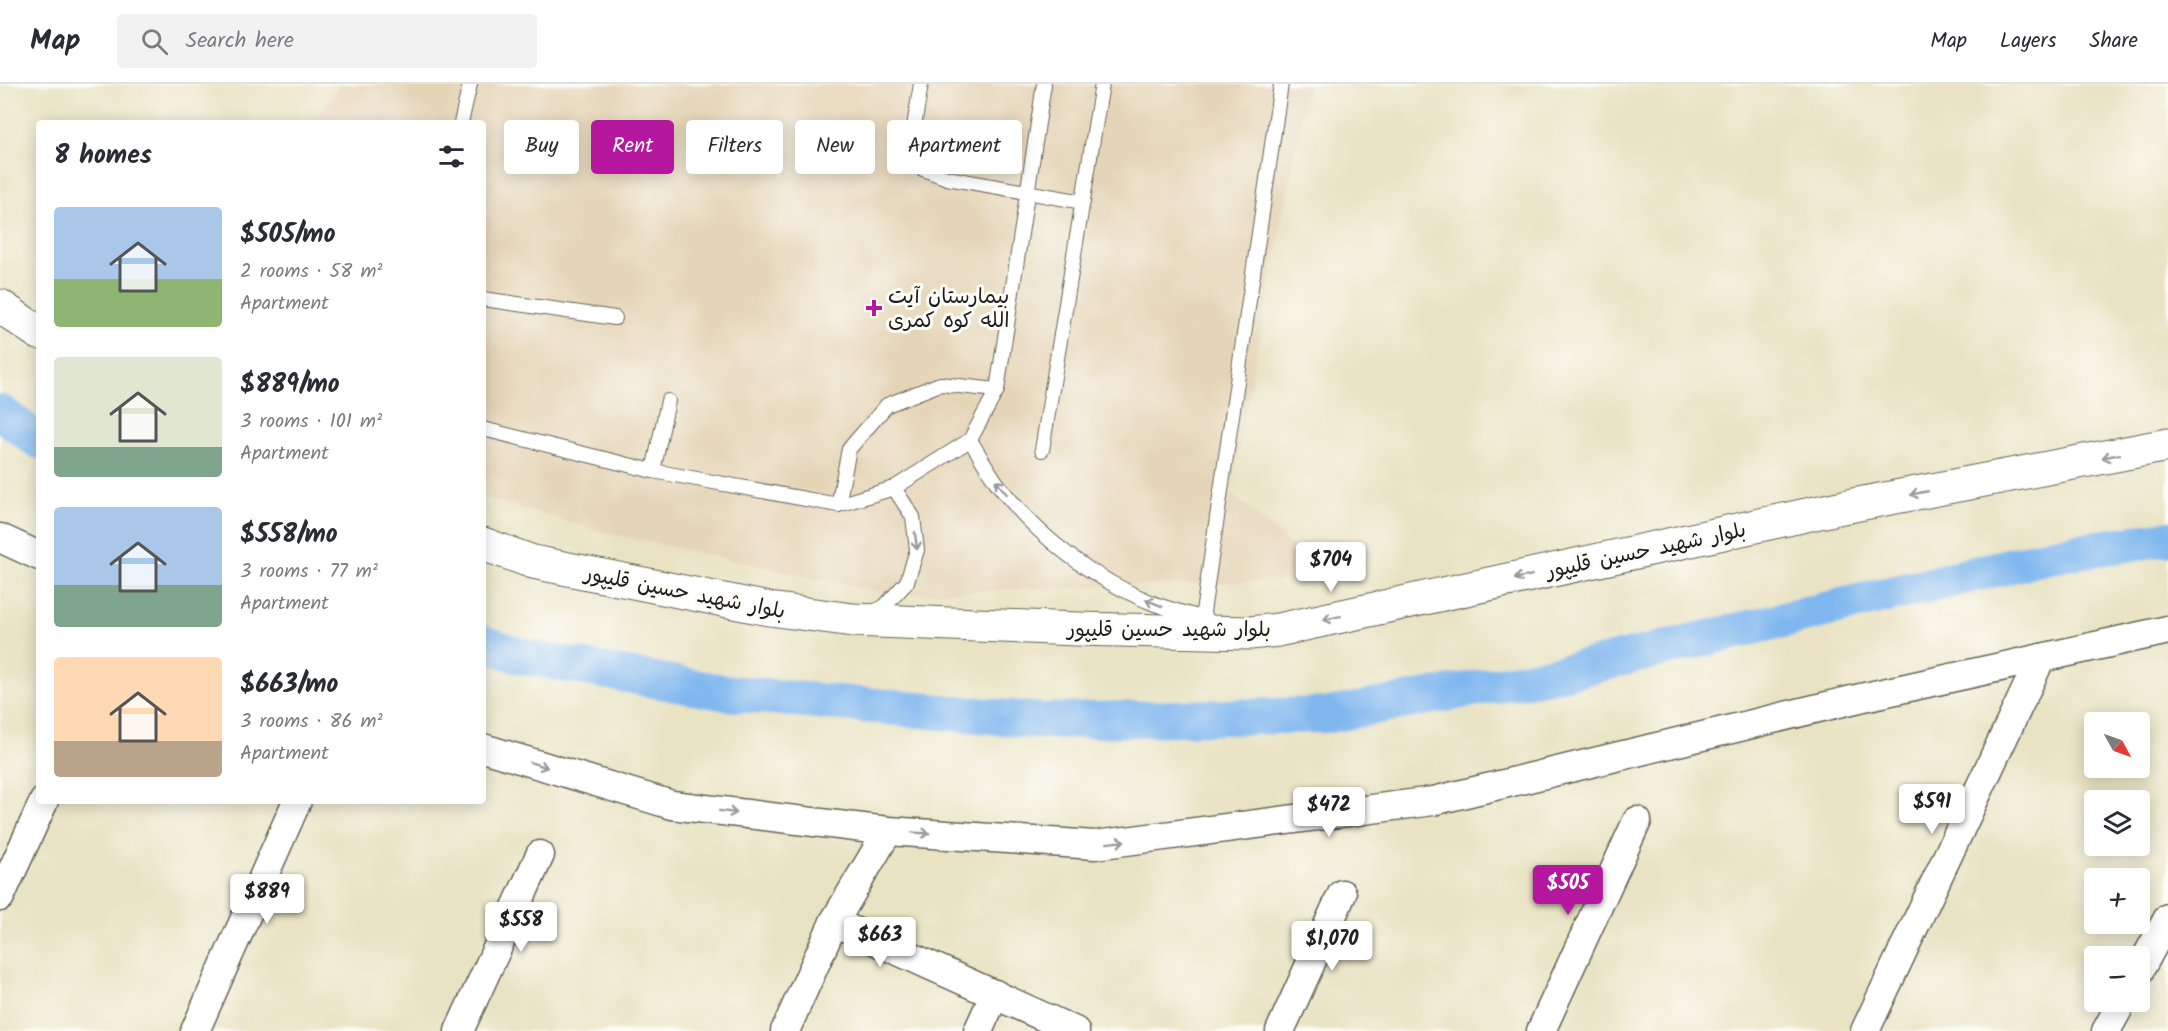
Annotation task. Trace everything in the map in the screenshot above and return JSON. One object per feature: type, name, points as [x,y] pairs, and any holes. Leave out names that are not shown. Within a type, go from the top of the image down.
[{"type":"street","points":[[0,306],[36,331]]},
{"type":"street","name":"بلوار شهید حسین قلیپور","points":[[486,545],[533,562],[769,609],[853,620],[1250,633],[1278,630],[1843,507],[2168,446]]},
{"type":"street","points":[[0,538],[36,555]]},
{"type":"street","points":[[486,749],[672,805],[888,831],[1095,844],[1433,801],[1860,698],[2168,630]]},
{"type":"street","points":[[1865,1031],[2041,658]]},
{"type":"street","points":[[0,897],[43,804]]},
{"type":"street","points":[[195,1031],[296,804]]},
{"type":"street","points":[[1541,1031],[1637,821]]},
{"type":"street","points":[[785,1031],[834,922],[888,831]]},
{"type":"street","points":[[459,1031],[540,855]]},
{"type":"street","points":[[1280,1031],[1342,894]]},
{"type":"street","points":[[2150,951],[2168,918]]},
{"type":"street","points":[[834,922],[1076,1031]]},
{"type":"street","points":[[978,1031],[994,994]]},
{"type":"street","points":[[2106,1031],[2116,1012]]},
{"type":"lane","points":[[462,120],[470,84]]},
{"type":"lane","points":[[921,84],[910,151],[923,169],[947,178],[1083,202]]},
{"type":"lane","points":[[486,430],[653,471],[838,505],[894,488],[970,440],[997,390],[1044,84]]},
{"type":"lane","points":[[1042,450],[1102,84]]},
{"type":"lane","points":[[1202,619],[1281,84]]},
{"type":"lane","points":[[486,299],[615,318]]},
{"type":"lane","points":[[838,505],[849,449],[887,405],[940,384],[997,390]]},
{"type":"lane","points":[[653,471],[668,401]]},
{"type":"lane","points":[[970,440],[997,482],[1030,520],[1068,554],[1109,582],[1146,599],[1250,633]]},
{"type":"lane","points":[[853,620],[884,607],[907,582],[918,550],[913,517],[894,488]]},
{"type":"shaded area","name":"بیمارستان آیت الله کوه کمری","points":[[339,84],[1308,84],[1230,492],[1330,579],[890,594],[602,532],[486,498],[486,120],[317,120]]},
{"type":"waterway","points":[[0,412],[36,439]]},
{"type":"waterway","points":[[486,644],[520,656],[727,693],[1043,721],[1329,715],[1566,672],[2058,554],[2168,538]]},
{"type":"place","name":"بیمارستان آیت الله کوه کمری","points":[[874,308]]}]
